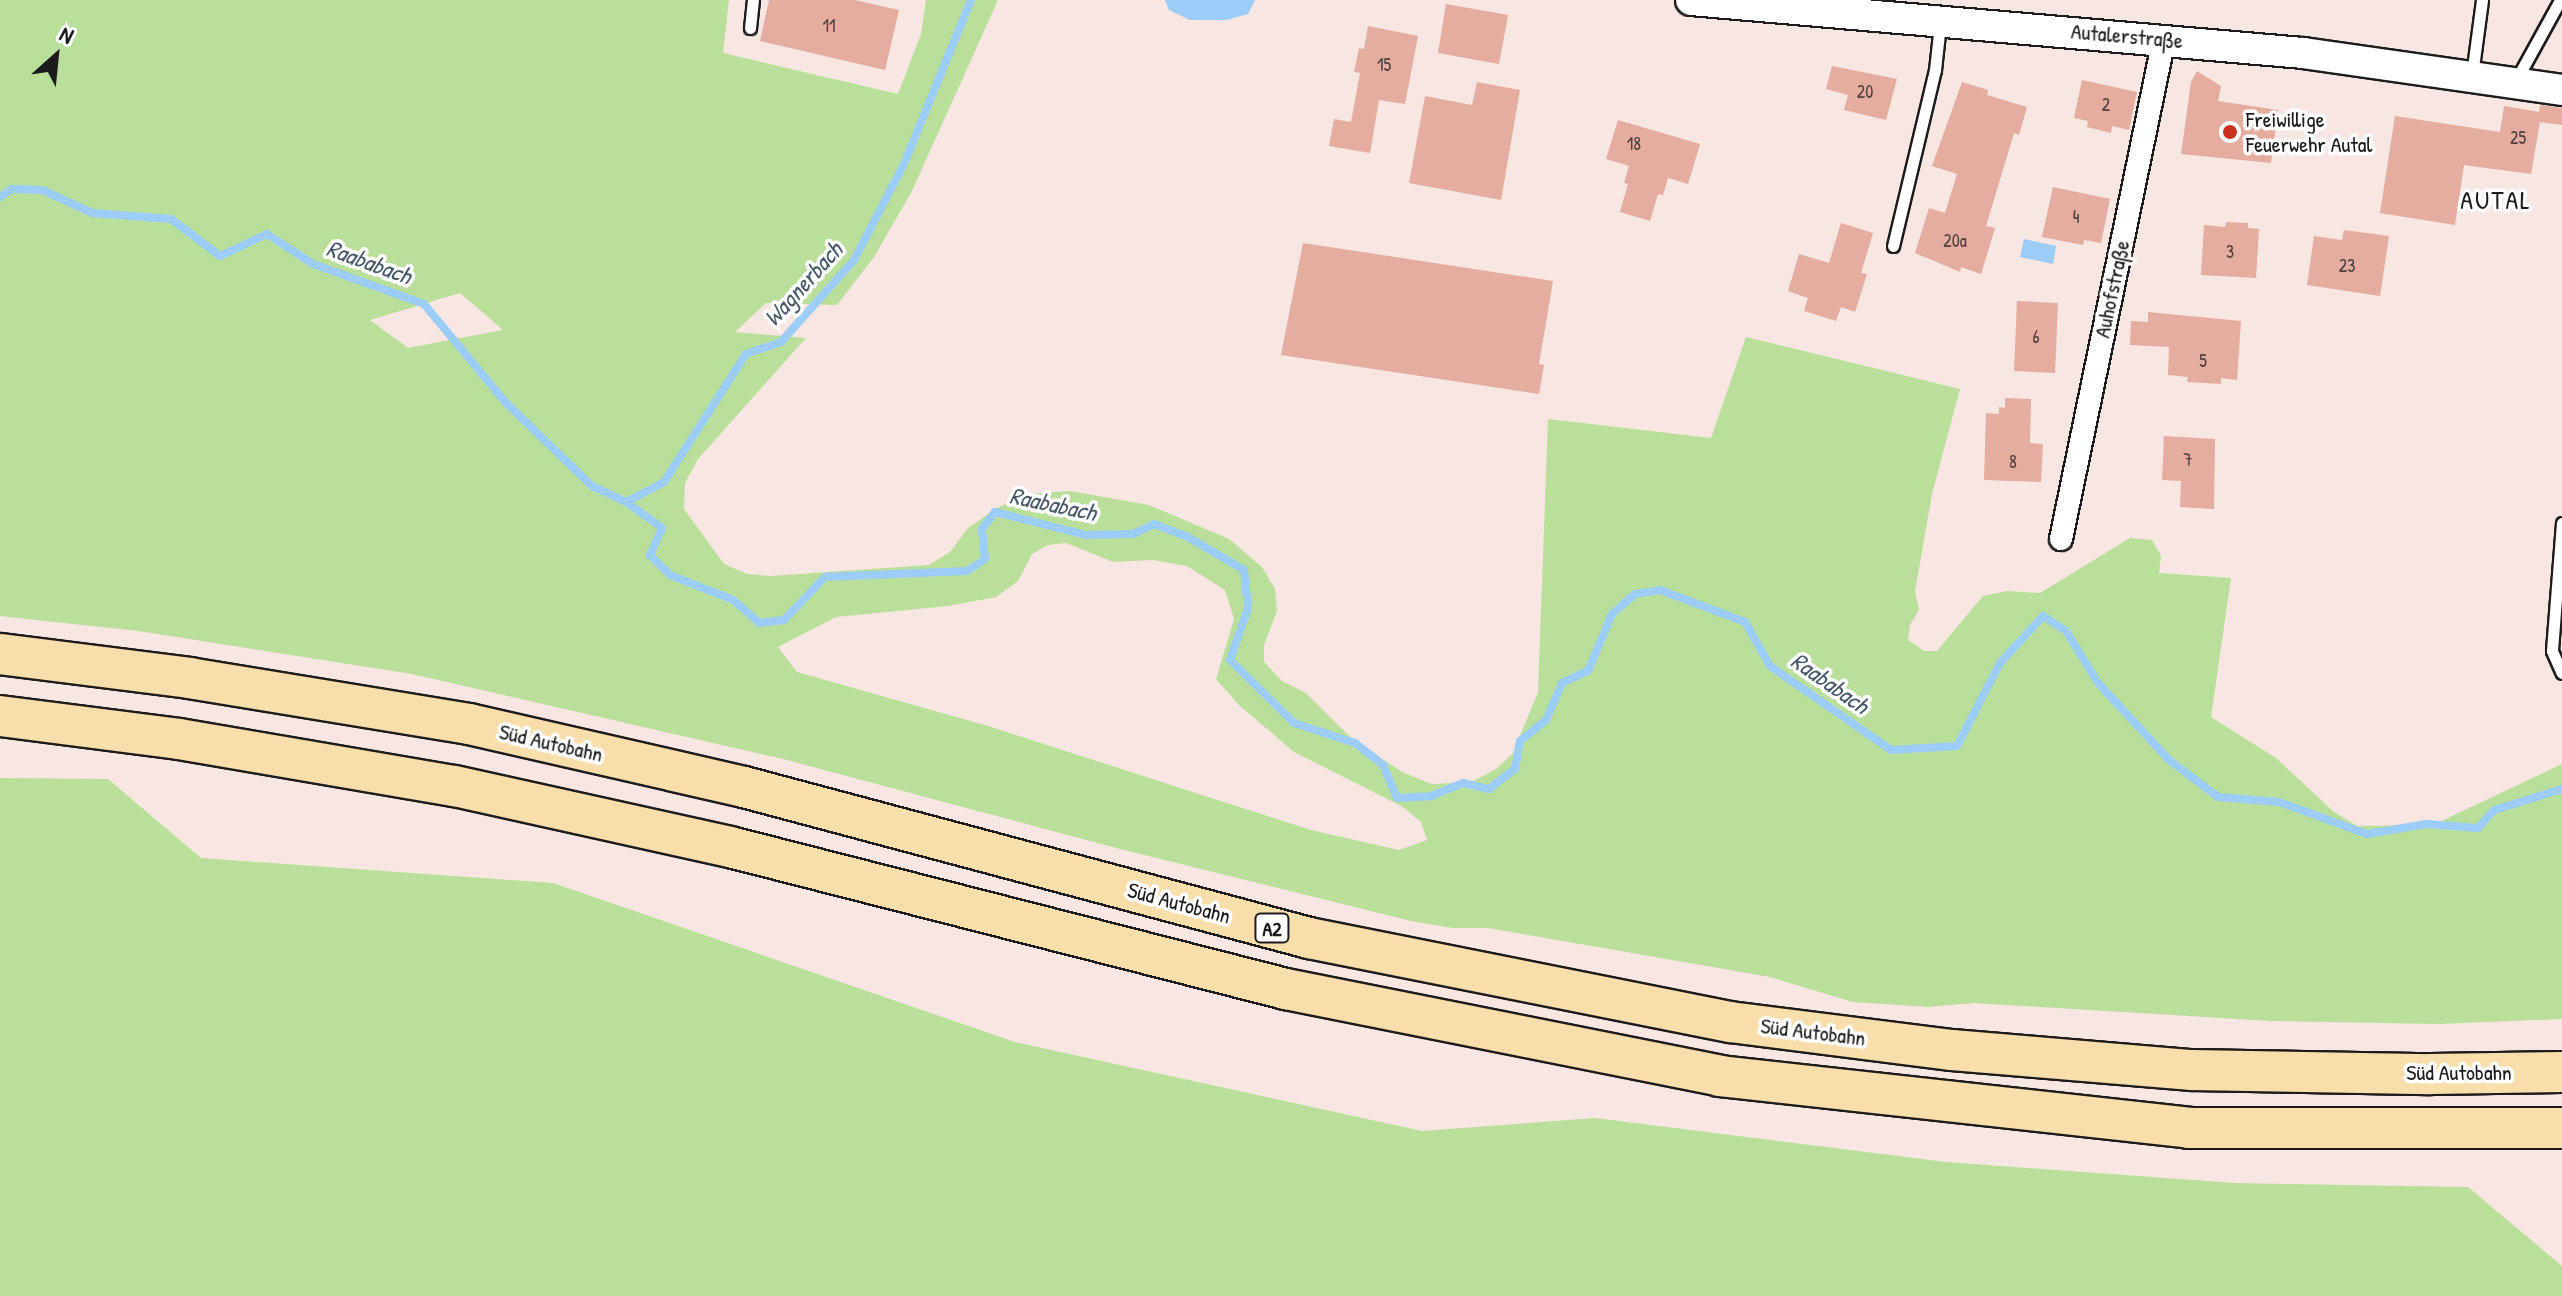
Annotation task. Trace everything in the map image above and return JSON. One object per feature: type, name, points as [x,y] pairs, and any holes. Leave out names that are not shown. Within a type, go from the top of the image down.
[{"type":"highway","name":"Süd Autobahn","points":[[0,654],[189,678],[469,724],[744,787],[1309,938],[1730,1022],[1952,1050],[2192,1070],[2562,1072]]},
{"type":"highway","points":[[0,716],[179,739],[455,786],[730,847],[1286,989],[1720,1076],[2189,1128],[2562,1128]]},
{"type":"main road","name":"Autalerstraße","points":[[1691,0],[2164,39],[2472,76],[2562,90]]},
{"type":"street","name":"Auhofstraße","points":[[2061,539],[2164,39]]},
{"type":"lane","points":[[750,28],[753,0]]},
{"type":"lane","points":[[2472,76],[2482,0]]},
{"type":"lane","points":[[2515,83],[2560,0]]},
{"type":"lane","points":[[1893,246],[1935,70],[1941,19]]},
{"type":"lane","points":[[2562,523],[2552,651],[2562,673]]},
{"type":"green space","points":[[0,0],[729,0],[723,53],[898,94],[921,34],[926,0],[998,0],[912,191],[874,257],[837,305],[766,303],[735,332],[806,338],[698,459],[685,483],[684,509],[724,564],[747,574],[770,576],[929,565],[950,552],[968,528],[997,508],[1029,494],[1070,491],[1149,505],[1229,539],[1262,567],[1275,589],[1277,611],[1264,645],[1264,662],[1282,681],[1306,693],[1354,741],[1404,773],[1432,784],[1472,782],[1496,769],[1513,753],[1538,692],[1548,419],[1711,438],[1746,337],[1960,389],[1932,494],[1915,591],[1919,610],[1910,625],[1908,640],[1924,651],[1937,651],[1983,596],[2007,591],[2040,593],[2130,538],[2152,540],[2161,556],[2159,573],[2231,578],[2211,717],[2276,758],[2334,812],[2357,826],[2433,825],[2562,764],[2562,1019],[2438,1024],[2271,1021],[1973,1003],[1929,1007],[1853,1002],[1770,977],[1488,928],[1453,928],[1411,921],[1120,849],[783,759],[412,674],[138,631],[0,616]],"holes":[[[460,293],[503,330],[408,348],[370,320]],[[1066,543],[1113,562],[1153,560],[1187,566],[1225,590],[1234,619],[1216,679],[1240,706],[1294,752],[1403,807],[1421,822],[1427,840],[1399,850],[1311,830],[988,726],[797,672],[778,647],[836,617],[948,606],[996,597],[1018,581],[1032,554],[1048,545]]]},
{"type":"green space","points":[[0,778],[108,779],[201,858],[553,883],[1015,1042],[1422,1131],[1595,1118],[1946,1162],[2234,1183],[2468,1187],[2562,1266],[2562,1296],[0,1296]]},
{"type":"water","points":[[1165,0],[1255,0],[1248,14],[1227,20],[1190,20],[1169,10]]},
{"type":"water","points":[[2024,239],[2056,246],[2053,264],[2020,257]]},
{"type":"building","points":[[769,0],[855,0],[899,10],[885,70],[760,41]]},
{"type":"building","points":[[1446,4],[1508,15],[1499,64],[1438,53]]},
{"type":"building","points":[[1368,26],[1418,36],[1405,104],[1379,100],[1370,153],[1329,146],[1334,119],[1351,122],[1360,73],[1354,72],[1359,48],[1364,49]]},
{"type":"building","points":[[1832,66],[1897,79],[1886,120],[1844,110],[1848,95],[1826,89]]},
{"type":"building","name":"Freiwillige Feuerwehr Autal","points":[[2197,71],[2221,86],[2218,101],[2278,110],[2271,163],[2181,154],[2191,82]]},
{"type":"building","points":[[2082,80],[2137,92],[2129,130],[2112,126],[2111,133],[2087,127],[2088,121],[2074,118]]},
{"type":"building","points":[[1477,82],[1520,90],[1501,200],[1409,183],[1425,96],[1472,105]]},
{"type":"building","points":[[1962,82],[1988,90],[1987,95],[2027,107],[2019,135],[2014,133],[1986,226],[1995,228],[1981,274],[1961,267],[1960,272],[1915,253],[1929,208],[1945,213],[1957,174],[1932,166]]},
{"type":"building","points":[[2540,105],[2562,108],[2562,125],[2540,122],[2531,174],[2464,165],[2455,225],[2380,213],[2395,116],[2500,132],[2504,106],[2539,112]]},
{"type":"building","points":[[1618,120],[1700,144],[1688,184],[1668,178],[1663,195],[1658,194],[1650,221],[1620,212],[1628,184],[1624,183],[1629,166],[1606,159]]},
{"type":"building","points":[[2053,187],[2110,199],[2101,243],[2084,240],[2083,245],[2042,237]]},
{"type":"building","points":[[2226,222],[2248,223],[2248,228],[2259,229],[2256,278],[2201,275],[2204,225],[2225,227]]},
{"type":"building","points":[[1841,223],[1873,233],[1861,273],[1867,274],[1855,312],[1841,307],[1836,321],[1804,311],[1808,298],[1788,291],[1799,254],[1829,263]]},
{"type":"building","points":[[2344,230],[2389,236],[2380,296],[2307,285],[2314,236],[2342,240]]},
{"type":"building","points":[[1303,243],[1553,281],[1539,364],[1544,365],[1539,394],[1281,355]]},
{"type":"building","points":[[2017,301],[2058,303],[2055,373],[2014,371]]},
{"type":"building","points":[[2148,312],[2241,321],[2237,380],[2221,378],[2221,384],[2187,382],[2188,377],[2168,375],[2169,347],[2130,345],[2131,321],[2148,322]]},
{"type":"building","points":[[2005,398],[2031,399],[2030,443],[2043,444],[2041,482],[1984,480],[1986,413],[1999,414],[1999,407],[2005,408]]},
{"type":"building","points":[[2164,436],[2215,439],[2214,509],[2180,507],[2181,481],[2162,480]]},
{"type":"waterway","name":"Wagnerbach","points":[[626,502],[664,482],[746,354],[781,342],[854,260],[904,164],[971,0]]},
{"type":"waterway","name":"Raababach","points":[[0,197],[12,189],[42,190],[92,213],[171,219],[220,256],[267,234],[313,264],[424,304],[505,402],[592,486],[626,502],[662,528],[650,555],[670,575],[733,600],[759,623],[784,620],[825,577],[967,571],[985,559],[982,529],[995,512],[1085,535],[1133,534],[1154,524],[1186,536],[1244,570],[1248,608],[1230,660],[1294,723],[1355,743],[1383,765],[1397,798],[1431,796],[1463,783],[1489,789],[1515,769],[1520,741],[1546,720],[1562,683],[1588,671],[1612,614],[1635,594],[1660,590],[1745,622],[1770,666],[1891,750],[1957,746],[2000,663],[2043,616],[2066,631],[2098,683],[2169,760],[2218,797],[2279,802],[2367,834],[2426,824],[2478,828],[2494,810],[2562,789]]},
{"type":"place","name":"Freiwillige Feuerwehr Autal","points":[[2230,132]]},
{"type":"district","name":"AUTAL","points":[[2496,200]]}]
